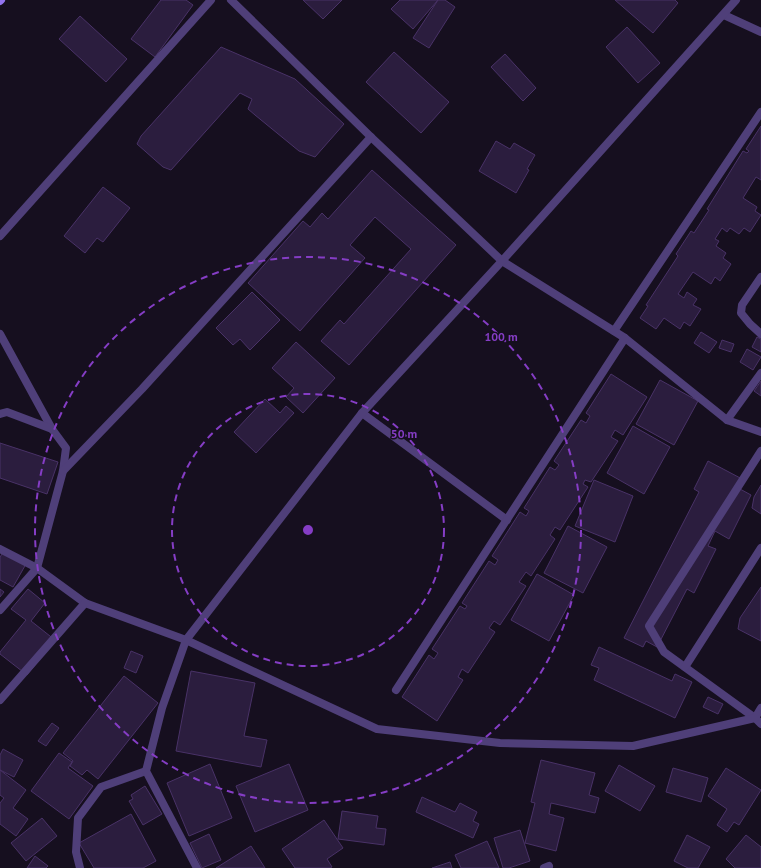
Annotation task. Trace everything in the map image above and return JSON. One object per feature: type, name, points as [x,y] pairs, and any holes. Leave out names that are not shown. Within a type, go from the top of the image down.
[{"type":"street","points":[[0,236],[211,0]]},
{"type":"street","points":[[231,0],[371,137],[502,261],[625,338],[727,420],[761,432]]},
{"type":"street","points":[[196,868],[146,770],[162,708],[186,640],[362,413],[502,261],[736,0]]},
{"type":"street","points":[[724,15],[761,32]]},
{"type":"street","points":[[614,331],[761,112]]},
{"type":"street","points":[[63,471],[142,389],[371,137]]},
{"type":"street","points":[[761,277],[742,305],[741,313],[761,334]]},
{"type":"street","points":[[0,334],[52,429],[66,448],[63,471],[37,568],[0,610]]},
{"type":"street","points":[[396,690],[625,338]]},
{"type":"street","points":[[727,420],[761,373]]},
{"type":"street","points":[[0,414],[7,412],[52,429]]},
{"type":"street","points":[[362,413],[506,520]]},
{"type":"street","points":[[761,451],[649,626],[664,652],[755,718],[761,724]]},
{"type":"street","points":[[685,667],[761,548]]},
{"type":"street","points":[[0,549],[37,568],[85,603],[186,640],[377,729],[500,743],[633,746],[755,718],[761,708]]},
{"type":"street","points":[[0,700],[85,603]]},
{"type":"street","points":[[80,868],[76,852],[78,818],[101,788],[146,770]]},
{"type":"building","points":[[161,0],[186,0],[193,5],[155,57],[131,39]]},
{"type":"building","points":[[303,0],[342,0],[323,19]]},
{"type":"building","points":[[400,0],[438,0],[413,29],[391,9]]},
{"type":"building","points":[[438,0],[445,0],[455,7],[429,48],[413,38]]},
{"type":"building","points":[[615,0],[675,0],[678,3],[653,33]]},
{"type":"building","points":[[80,16],[127,59],[106,82],[59,39]]},
{"type":"building","points":[[627,27],[660,63],[638,83],[606,47]]},
{"type":"building","points":[[221,47],[295,79],[344,124],[315,157],[299,151],[255,115],[248,109],[252,99],[240,93],[171,170],[163,167],[137,144],[141,136]]},
{"type":"building","points":[[394,52],[449,102],[421,133],[366,82]]},
{"type":"building","points":[[505,54],[536,88],[523,101],[491,67]]},
{"type":"building","points":[[761,126],[761,180],[756,177],[743,198],[757,207],[755,211],[761,215],[750,232],[744,228],[739,234],[730,228],[727,232],[722,228],[715,239],[719,241],[716,246],[726,253],[723,258],[731,264],[720,281],[715,277],[711,284],[693,272],[678,294],[684,298],[687,292],[697,299],[693,305],[701,309],[690,326],[684,322],[680,329],[664,318],[656,329],[640,318],[648,306],[646,305],[678,256],[676,254],[691,231],[694,233],[709,210],[707,209],[743,151],[747,153],[749,151],[746,149]]},
{"type":"building","points":[[496,141],[510,149],[514,143],[535,155],[527,169],[529,170],[516,193],[479,171]]},
{"type":"building","points":[[372,170],[456,245],[349,365],[321,341],[340,320],[344,324],[411,249],[375,217],[350,245],[365,258],[300,331],[248,283],[303,221],[310,227],[322,213],[328,219]]},
{"type":"building","points":[[103,187],[130,208],[103,242],[97,238],[85,253],[64,236]]},
{"type":"building","points":[[252,292],[280,320],[250,350],[240,339],[233,345],[216,328]]},
{"type":"building","points":[[701,332],[717,342],[709,353],[694,343]]},
{"type":"building","points":[[757,337],[761,339],[761,352],[752,347]]},
{"type":"building","points":[[722,340],[734,344],[731,352],[719,348]]},
{"type":"building","points":[[296,342],[335,378],[303,413],[286,397],[294,388],[272,368]]},
{"type":"building","points":[[747,349],[761,357],[753,370],[740,362]]},
{"type":"building","points":[[611,374],[647,397],[623,435],[615,430],[611,437],[618,441],[591,482],[585,480],[583,484],[588,487],[560,530],[555,527],[550,535],[555,539],[531,576],[526,572],[519,582],[526,586],[500,625],[494,621],[489,628],[495,632],[468,673],[462,669],[458,677],[463,680],[437,721],[402,697],[429,655],[434,659],[438,653],[432,649],[460,606],[465,609],[467,606],[462,603],[489,561],[495,565],[498,560],[492,556],[520,512],[526,516],[529,511],[524,508],[550,467],[555,470],[559,465],[554,461],[581,420],[586,423],[590,416],[586,413]]},
{"type":"building","points":[[660,380],[698,401],[674,445],[636,424]]},
{"type":"building","points":[[761,381],[761,396],[754,391]]},
{"type":"building","points":[[265,399],[280,413],[286,406],[294,413],[256,453],[234,432]]},
{"type":"building","points":[[633,426],[670,447],[644,494],[607,473]]},
{"type":"building","points":[[0,443],[58,462],[47,494],[0,478]]},
{"type":"building","points":[[708,461],[744,480],[740,489],[751,495],[729,539],[715,531],[708,546],[716,549],[694,593],[687,589],[657,647],[646,641],[643,647],[624,638],[699,492],[694,489]]},
{"type":"building","points":[[594,480],[633,496],[615,542],[575,526]]},
{"type":"building","points":[[761,485],[761,514],[752,508],[754,497]]},
{"type":"building","points":[[568,526],[607,547],[583,593],[544,573]]},
{"type":"building","points":[[4,551],[26,564],[13,587],[0,580],[0,557]]},
{"type":"building","points":[[537,574],[574,595],[549,641],[511,620]]},
{"type":"building","points":[[761,587],[761,641],[738,629],[740,618]]},
{"type":"building","points":[[0,589],[4,592],[0,597]]},
{"type":"building","points":[[28,589],[45,603],[31,621],[55,640],[27,675],[0,654],[0,652],[26,620],[11,609]]},
{"type":"building","points":[[599,647],[672,681],[675,674],[692,682],[675,718],[594,680],[599,668],[591,665]]},
{"type":"building","points":[[131,651],[143,656],[136,673],[124,668]]},
{"type":"building","points":[[191,671],[255,683],[244,736],[267,740],[261,767],[176,751]]},
{"type":"building","points":[[124,676],[158,703],[98,779],[87,770],[82,775],[70,766],[73,761],[63,753]]},
{"type":"building","points":[[708,697],[723,704],[718,714],[703,707]]},
{"type":"building","points":[[52,723],[59,728],[46,746],[38,741]]},
{"type":"building","points":[[3,749],[23,760],[14,777],[0,770],[0,755]]},
{"type":"building","points":[[59,753],[72,762],[68,768],[93,786],[69,819],[31,791]]},
{"type":"building","points":[[541,760],[595,773],[589,795],[599,798],[595,813],[551,803],[549,814],[564,818],[556,851],[525,843],[535,803],[531,802]]},
{"type":"building","points":[[210,764],[232,818],[189,836],[167,783]]},
{"type":"building","points":[[289,764],[308,810],[255,832],[236,786]]},
{"type":"building","points":[[619,765],[655,786],[640,811],[605,791]]},
{"type":"building","points":[[673,768],[708,778],[701,802],[666,792]]},
{"type":"building","points":[[726,768],[761,790],[739,825],[734,822],[727,832],[717,825],[727,809],[708,796]]},
{"type":"building","points":[[0,770],[26,790],[13,808],[28,819],[16,836],[0,824],[0,803],[4,798],[0,795]]},
{"type":"building","points":[[145,786],[162,814],[143,825],[129,801],[133,799],[131,795]]},
{"type":"building","points":[[422,797],[455,812],[460,803],[477,812],[473,821],[479,824],[473,838],[416,812]]},
{"type":"building","points":[[342,811],[378,816],[376,828],[386,829],[384,845],[338,839]]},
{"type":"building","points":[[131,814],[156,861],[143,868],[94,868],[79,843]]},
{"type":"building","points":[[42,818],[57,836],[26,861],[11,843]]},
{"type":"building","points":[[324,820],[343,848],[327,859],[332,867],[295,868],[282,849]]},
{"type":"building","points":[[520,830],[530,861],[509,868],[503,868],[494,838]]},
{"type":"building","points":[[209,834],[221,860],[202,868],[190,843]]},
{"type":"building","points":[[687,835],[710,847],[698,868],[688,868],[674,861]]},
{"type":"building","points":[[746,835],[761,847],[761,868],[735,868],[726,859]]},
{"type":"building","points":[[487,841],[499,868],[461,868],[455,855]]},
{"type":"building","points":[[251,846],[265,868],[216,868]]},
{"type":"building","points":[[35,856],[48,866],[46,868],[27,868]]},
{"type":"building","points":[[450,862],[452,868],[432,868]]}]
